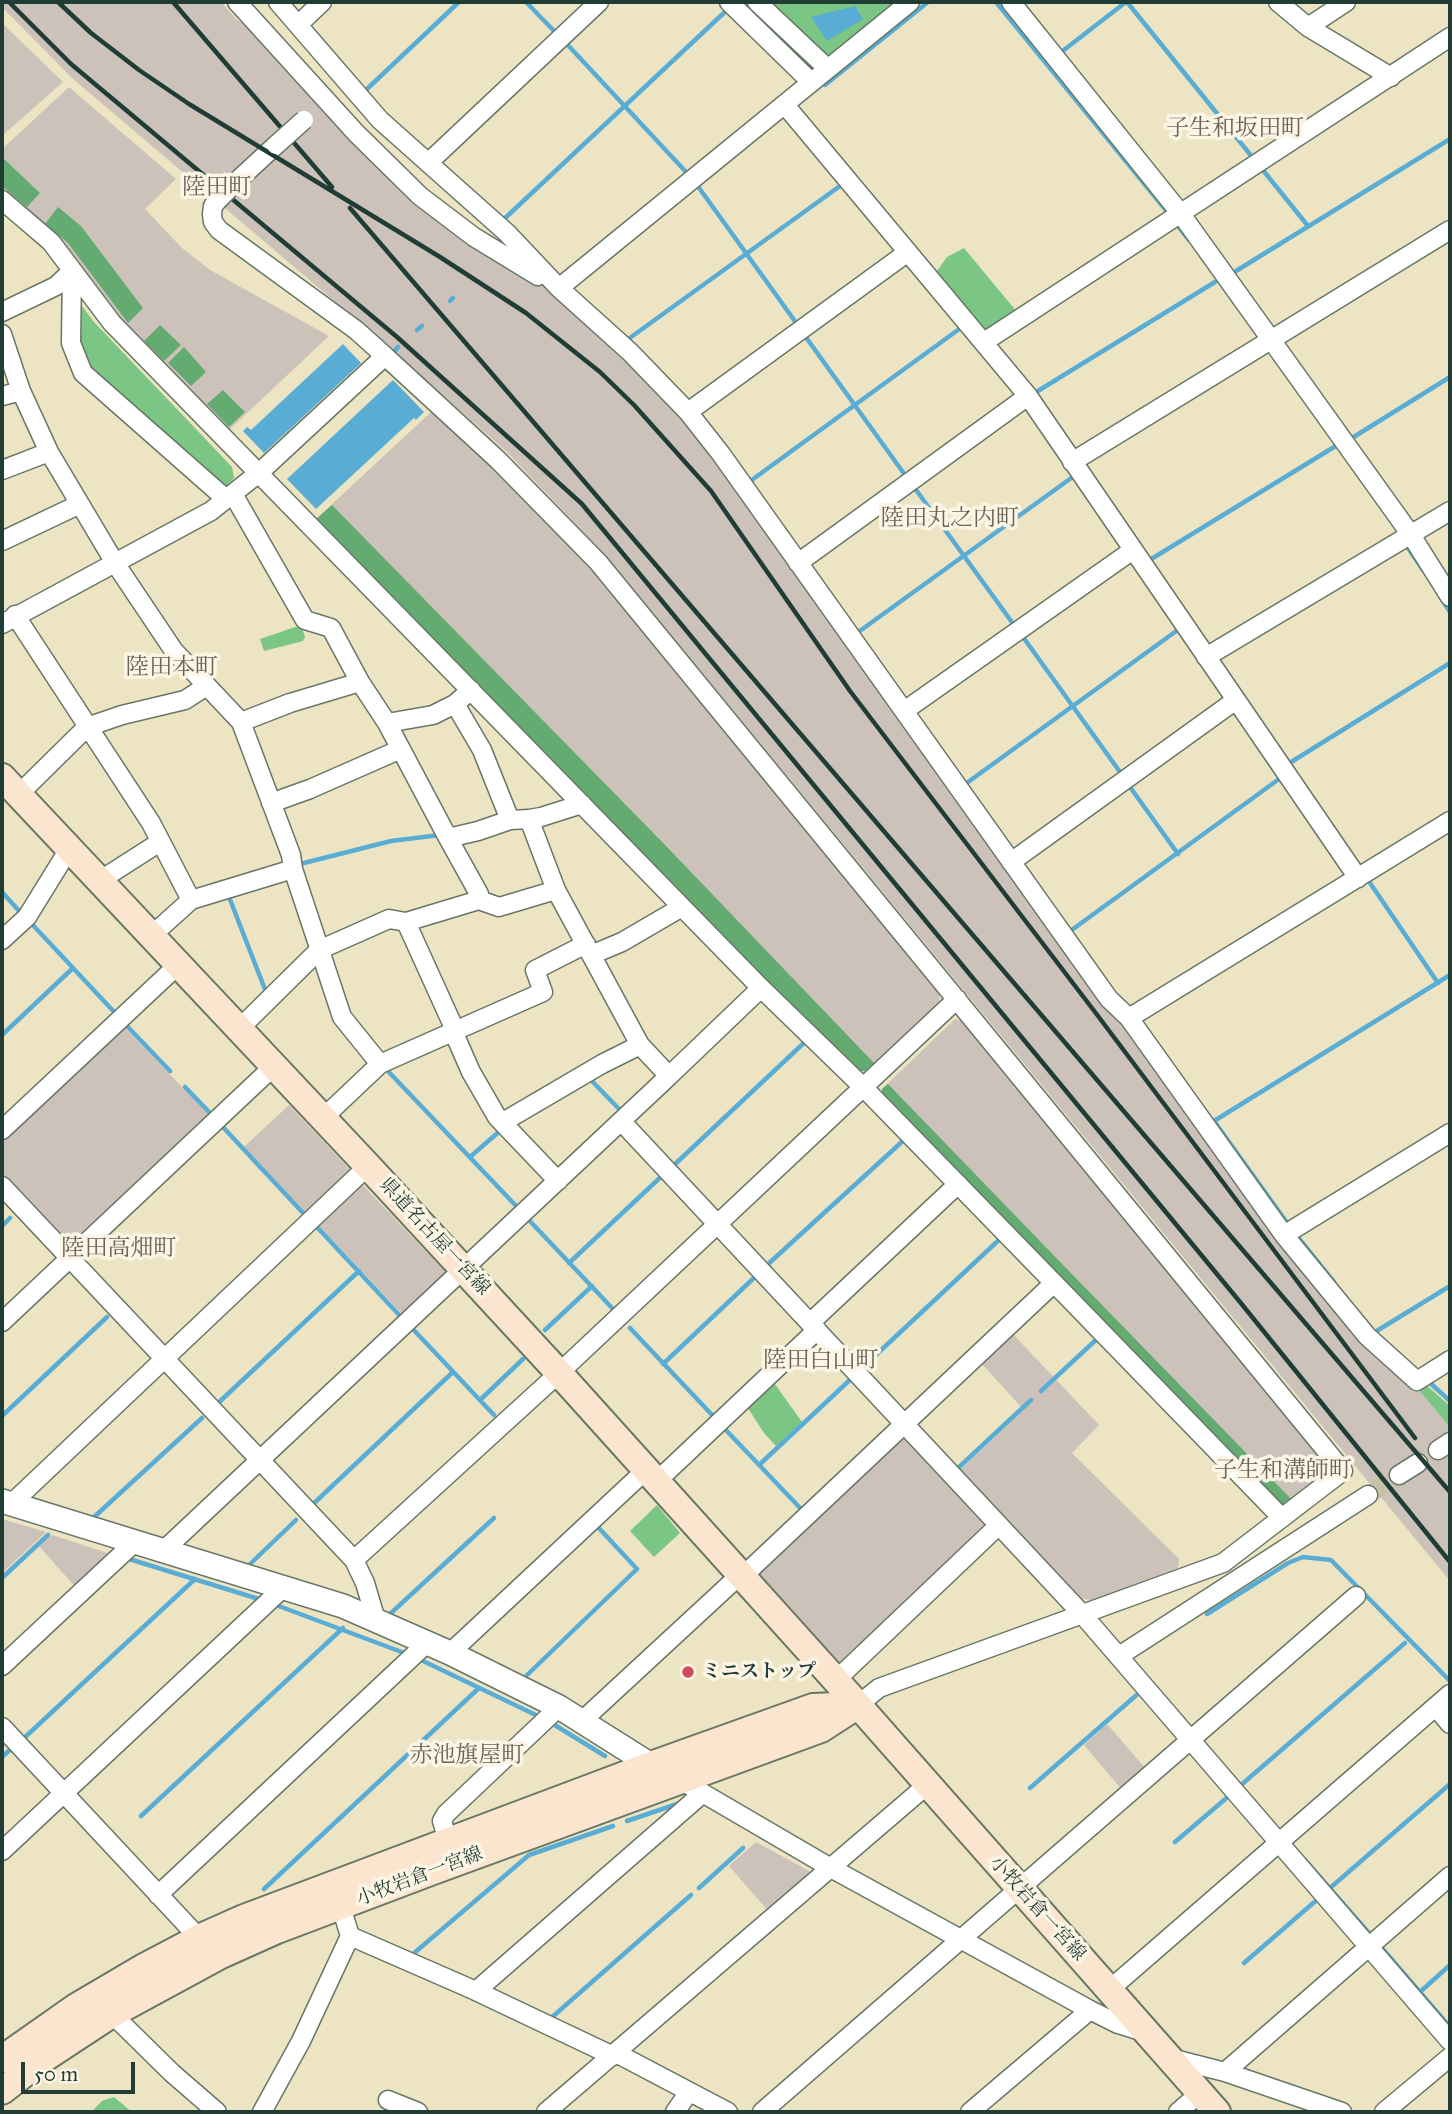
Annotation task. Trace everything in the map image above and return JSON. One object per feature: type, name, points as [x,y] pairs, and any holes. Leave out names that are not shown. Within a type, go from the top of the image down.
[{"type":"main road","name":"県道名古屋一宮線","points":[[10,786],[464,1270],[858,1705]]},
{"type":"main road","name":"小牧岩倉一宮線","points":[[2,2091],[42,2060],[112,2014],[219,1956],[277,1930],[337,1895],[448,1840],[813,1707],[858,1705]]},
{"type":"main road","name":"小牧岩倉一宮線","points":[[858,1705],[1209,2103]]},
{"type":"main road","name":"小牧岩倉一宮線","points":[[2,2059],[76,2007],[199,1938],[337,1895],[433,1871],[693,1787],[821,1729],[858,1705]]},
{"type":"street","points":[[237,2],[326,101],[420,196],[474,237],[559,288]]},
{"type":"street","points":[[278,2],[380,120],[507,233],[559,288],[629,352],[688,412],[1109,999],[1129,1018],[1284,1235],[1367,1336],[1417,1381],[1450,1360]]},
{"type":"street","points":[[299,24],[322,2]]},
{"type":"street","points":[[428,163],[599,2]]},
{"type":"street","points":[[729,2],[818,76]]},
{"type":"street","points":[[757,2],[818,76]]},
{"type":"street","points":[[559,288],[910,2]]},
{"type":"street","points":[[1011,2],[1181,214],[1411,535],[1450,597]]},
{"type":"street","points":[[1278,2],[1307,27],[1391,77]]},
{"type":"street","points":[[1307,27],[1346,2]]},
{"type":"street","points":[[984,342],[1450,37]]},
{"type":"street","points":[[326,101],[218,200],[213,206],[213,222],[219,230],[356,330],[498,460],[598,562],[1343,1471],[1223,1563],[879,1688],[858,1705]]},
{"type":"street","points":[[785,105],[1028,397],[1357,878]]},
{"type":"street","points":[[2,200],[51,243],[111,323],[260,472],[761,988],[863,1087],[1282,1518]]},
{"type":"street","points":[[1072,462],[1450,230]]},
{"type":"street","points":[[688,412],[908,252]]},
{"type":"street","points":[[2,313],[56,286],[72,271]]},
{"type":"street","points":[[72,271],[71,344],[83,373],[229,497],[305,620],[331,628],[360,682],[387,723],[479,894],[479,900]]},
{"type":"street","points":[[2,334],[21,391],[49,453],[115,563],[174,652],[241,722],[291,855],[293,869],[342,1017],[380,1064]]},
{"type":"street","points":[[191,900],[151,823],[87,727],[8,620],[211,511],[260,472],[385,356]]},
{"type":"street","points":[[2,397],[21,391]]},
{"type":"street","points":[[798,563],[1028,397]]},
{"type":"street","points":[[2,470],[49,453]]},
{"type":"street","points":[[2,541],[79,504]]},
{"type":"street","points":[[1206,657],[1450,510]]},
{"type":"street","points":[[904,711],[1133,550]]},
{"type":"street","points":[[241,722],[290,703],[360,682]]},
{"type":"street","points":[[10,786],[87,727],[122,715],[185,700],[205,687]]},
{"type":"street","points":[[387,723],[433,715],[455,704],[471,690]]},
{"type":"street","points":[[1011,862],[1236,700]]},
{"type":"street","points":[[455,704],[482,750],[510,820]]},
{"type":"street","points":[[271,803],[401,749]]},
{"type":"street","points":[[448,838],[510,820],[541,817],[582,804]]},
{"type":"street","points":[[529,819],[556,890],[640,1045],[669,1076]]},
{"type":"street","points":[[1129,1018],[1450,821]]},
{"type":"street","points":[[99,881],[160,842]]},
{"type":"street","points":[[2,940],[27,917],[69,849]]},
{"type":"street","points":[[151,936],[191,900],[293,869]]},
{"type":"street","points":[[239,1029],[319,950],[389,919],[406,922],[479,900],[499,907],[556,890]]},
{"type":"street","points":[[323,1118],[380,1064],[543,992],[535,970],[589,950],[622,942],[682,906]]},
{"type":"street","points":[[406,922],[471,1072],[503,1122],[558,1181]]},
{"type":"street","points":[[2,1130],[178,965]]},
{"type":"street","points":[[163,1551],[761,988]]},
{"type":"street","points":[[354,1560],[559,1373],[957,999]]},
{"type":"street","points":[[503,1122],[640,1045]]},
{"type":"street","points":[[2,1322],[274,1066]]},
{"type":"street","points":[[621,1121],[1082,1614],[1450,2041]]},
{"type":"street","points":[[1284,1235],[1450,1133]]},
{"type":"street","points":[[6,1503],[165,1359],[368,1166]]},
{"type":"street","points":[[450,1653],[652,1475],[813,1326],[958,1184]]},
{"type":"street","points":[[2,1185],[354,1560],[365,1583],[376,1620]]},
{"type":"street","points":[[583,1720],[1054,1283]]},
{"type":"street","points":[[1399,1475],[1418,1463]]},
{"type":"street","points":[[1119,1656],[1368,1494]]},
{"type":"street","points":[[6,1503],[343,1606],[450,1653],[559,1707],[650,1765]]},
{"type":"street","points":[[836,1680],[999,1525]]},
{"type":"street","points":[[2,1666],[135,1542]]},
{"type":"street","points":[[2,1851],[284,1588]]},
{"type":"street","points":[[762,2112],[1356,1596]]},
{"type":"street","points":[[158,1895],[427,1643]]},
{"type":"street","points":[[1109,1990],[1450,1694]]},
{"type":"street","points":[[448,1840],[442,1821],[446,1814],[559,1707]]},
{"type":"street","points":[[1436,1707],[1450,1724]]},
{"type":"street","points":[[2,1727],[199,1938]]},
{"type":"street","points":[[546,2112],[927,1785]]},
{"type":"street","points":[[476,1991],[693,1787],[831,1868],[1090,2010],[1118,2024],[1148,2033]]},
{"type":"street","points":[[1224,2072],[1450,1876]]},
{"type":"street","points":[[262,2112],[301,2041],[350,1936],[337,1895]]},
{"type":"street","points":[[350,1936],[614,2054],[728,2112]]},
{"type":"street","points":[[970,2112],[1090,2010]]},
{"type":"street","points":[[112,2014],[163,2065],[216,2112]]},
{"type":"street","points":[[1384,2112],[1450,2057]]},
{"type":"street","points":[[1170,2058],[1224,2072],[1342,2112]]},
{"type":"street","points":[[675,2112],[689,2092]]},
{"type":"street","points":[[388,2100],[418,2112]]},
{"type":"street","points":[[1178,2112],[1209,2103]]},
{"type":"shaded area","points":[[2,2],[221,2],[237,20],[251,26],[445,222],[558,295],[681,412],[1105,1002],[1450,1427],[1450,1581],[607,557],[506,451],[72,78],[2,7]]},
{"type":"shaded area","points":[[2,23],[63,82],[2,136]]},
{"type":"shaded area","points":[[69,87],[176,179],[145,209],[182,248],[210,270],[329,336],[229,430],[118,317],[65,244],[2,189],[2,149]]},
{"type":"shaded area","points":[[431,412],[490,464],[589,566],[940,990],[939,1001],[865,1071],[752,971],[754,967],[315,520]]},
{"type":"shaded area","points":[[955,1019],[965,1021],[1328,1463],[1326,1474],[1285,1505],[882,1089]]},
{"type":"shaded area","points":[[122,1025],[212,1118],[73,1248],[65,1247],[2,1181],[2,1138]]},
{"type":"shaded area","points":[[289,1105],[354,1174],[309,1216],[244,1147]]},
{"type":"shaded area","points":[[357,1184],[362,1184],[447,1274],[405,1317],[316,1223]]},
{"type":"shaded area","points":[[1011,1332],[1099,1425],[1072,1453],[1179,1559],[1178,1568],[1092,1600],[1081,1599],[960,1470],[1024,1410],[980,1362]]},
{"type":"shaded area","points":[[900,1435],[908,1435],[993,1526],[841,1664],[760,1574],[760,1568]]},
{"type":"shaded area","points":[[2,1519],[46,1532],[2,1573]]},
{"type":"shaded area","points":[[52,1535],[114,1555],[78,1590],[39,1546]]},
{"type":"shaded area","points":[[1107,1724],[1147,1770],[1123,1791],[1084,1745]]},
{"type":"shaded area","points":[[756,1842],[811,1872],[811,1875],[769,1912],[729,1866]]},
{"type":"green space","points":[[763,2],[903,2],[834,58],[819,56]]},
{"type":"green space","points":[[2,157],[40,193],[27,207],[2,186]]},
{"type":"green space","points":[[58,207],[81,226],[143,308],[128,323],[68,243],[45,224]]},
{"type":"green space","points":[[964,248],[1017,312],[983,334],[934,275],[947,257]]},
{"type":"green space","points":[[82,306],[94,322],[232,467],[234,478],[223,489],[90,370],[79,344],[77,308]]},
{"type":"green space","points":[[160,325],[181,345],[164,361],[144,341]]},
{"type":"green space","points":[[184,347],[206,372],[191,386],[168,363]]},
{"type":"green space","points":[[223,390],[245,412],[229,427],[207,404]]},
{"type":"green space","points":[[332,505],[874,1063],[865,1071],[853,1072],[752,971],[754,967],[315,520]]},
{"type":"green space","points":[[301,625],[305,637],[303,641],[264,651],[260,639]]},
{"type":"green space","points":[[888,1084],[1292,1500],[1285,1505],[1275,1504],[882,1100],[882,1089]]},
{"type":"green space","points":[[772,1380],[802,1422],[776,1446],[746,1405]]},
{"type":"green space","points":[[1424,1383],[1450,1406],[1450,1427],[1417,1388]]},
{"type":"green space","points":[[657,1505],[680,1533],[654,1557],[630,1531]]},
{"type":"green space","points":[[114,2097],[132,2112],[91,2112],[102,2101]]},
{"type":"water","points":[[855,6],[863,19],[827,41],[811,17]]},
{"type":"water","points":[[343,344],[361,363],[264,453],[243,431],[247,427],[251,430]]},
{"type":"water","points":[[393,380],[424,412],[416,420],[414,418],[316,509],[287,479]]},
{"type":"waterway","points":[[367,89],[459,2]]},
{"type":"waterway","points":[[526,2],[555,32]]},
{"type":"waterway","points":[[742,2],[779,39]]},
{"type":"waterway","points":[[820,80],[825,85],[928,2]]},
{"type":"waterway","points":[[996,2],[1169,214]]},
{"type":"waterway","points":[[1060,53],[1126,2]]},
{"type":"waterway","points":[[1127,2],[1253,158]]},
{"type":"waterway","points":[[502,221],[727,10]]},
{"type":"waterway","points":[[565,42],[687,173]]},
{"type":"waterway","points":[[1236,271],[1450,139]]},
{"type":"waterway","points":[[1262,169],[1308,226]]},
{"type":"waterway","points":[[697,185],[797,324]]},
{"type":"waterway","points":[[627,340],[840,186]]},
{"type":"waterway","points":[[1178,226],[1189,240]]},
{"type":"waterway","points":[[1035,396],[1033,394],[1215,282]]},
{"type":"waterway","points":[[450,301],[453,298]]},
{"type":"waterway","points":[[417,330],[422,326]]},
{"type":"waterway","points":[[749,482],[962,327]]},
{"type":"waterway","points":[[805,336],[905,475]]},
{"type":"waterway","points":[[394,352],[398,347]]},
{"type":"waterway","points":[[1352,438],[1450,377]]},
{"type":"waterway","points":[[1148,561],[1339,444]]},
{"type":"waterway","points":[[857,633],[1074,476]]},
{"type":"waterway","points":[[914,487],[1014,625]]},
{"type":"waterway","points":[[1408,548],[1423,570]]},
{"type":"waterway","points":[[1441,598],[1450,612]]},
{"type":"waterway","points":[[964,785],[1179,629]]},
{"type":"waterway","points":[[1023,637],[1120,772]]},
{"type":"waterway","points":[[1288,764],[1450,663]]},
{"type":"waterway","points":[[1071,934],[1069,932],[1279,779]]},
{"type":"waterway","points":[[1130,787],[1178,854]]},
{"type":"waterway","points":[[300,864],[391,841],[440,835]]},
{"type":"waterway","points":[[1368,880],[1438,983]]},
{"type":"waterway","points":[[2,892],[21,913]]},
{"type":"waterway","points":[[229,897],[266,992]]},
{"type":"waterway","points":[[30,922],[117,1015]]},
{"type":"waterway","points":[[2,1035],[73,968]]},
{"type":"waterway","points":[[1288,1224],[1214,1121],[1450,975]]},
{"type":"waterway","points":[[125,1024],[170,1071]]},
{"type":"waterway","points":[[673,1166],[807,1040]]},
{"type":"waterway","points":[[386,1069],[519,1209]]},
{"type":"waterway","points":[[588,1077],[621,1111]]},
{"type":"waterway","points":[[185,1087],[212,1115]]},
{"type":"waterway","points":[[221,1125],[304,1214]]},
{"type":"waterway","points":[[470,1157],[501,1130]]},
{"type":"waterway","points":[[766,1266],[905,1139]]},
{"type":"waterway","points":[[569,1263],[664,1174]]},
{"type":"waterway","points":[[2,1226],[10,1218]]},
{"type":"waterway","points":[[527,1218],[613,1309]]},
{"type":"waterway","points":[[315,1225],[402,1318]]},
{"type":"waterway","points":[[1297,1236],[1334,1282]]},
{"type":"waterway","points":[[862,1368],[1001,1238]]},
{"type":"waterway","points":[[216,1405],[359,1271]]},
{"type":"waterway","points":[[663,1364],[757,1275]]},
{"type":"waterway","points":[[545,1330],[592,1286]]},
{"type":"waterway","points":[[1375,1332],[1450,1286]]},
{"type":"waterway","points":[[2,1416],[107,1317]]},
{"type":"waterway","points":[[410,1326],[494,1415]]},
{"type":"waterway","points":[[630,1328],[714,1417]]},
{"type":"waterway","points":[[1041,1391],[1098,1338]]},
{"type":"waterway","points":[[480,1400],[523,1359]]},
{"type":"waterway","points":[[311,1506],[453,1372]]},
{"type":"waterway","points":[[759,1465],[853,1377]]},
{"type":"waterway","points":[[1429,1382],[1450,1401]]},
{"type":"waterway","points":[[957,1469],[1031,1400]]},
{"type":"waterway","points":[[93,1518],[202,1418]]},
{"type":"waterway","points":[[723,1427],[803,1511]]},
{"type":"waterway","points":[[390,1614],[494,1518]]},
{"type":"waterway","points":[[247,1567],[296,1520]]},
{"type":"waterway","points":[[525,1677],[637,1569],[596,1525]]},
{"type":"waterway","points":[[2,1578],[48,1535]]},
{"type":"waterway","points":[[1207,1614],[1288,1563],[1303,1557],[1331,1560],[1450,1681]]},
{"type":"waterway","points":[[129,1559],[262,1600]]},
{"type":"waterway","points":[[23,1739],[195,1579]]},
{"type":"waterway","points":[[276,1605],[407,1654]]},
{"type":"waterway","points":[[141,1816],[343,1628]]},
{"type":"waterway","points":[[1241,1785],[1405,1643]]},
{"type":"waterway","points":[[421,1660],[540,1717]]},
{"type":"waterway","points":[[264,1889],[479,1688]]},
{"type":"waterway","points":[[1030,1788],[1140,1692]]},
{"type":"waterway","points":[[553,1724],[605,1756]]},
{"type":"waterway","points":[[2,1757],[12,1748]]},
{"type":"waterway","points":[[1330,1888],[1450,1784]]},
{"type":"waterway","points":[[1175,1842],[1230,1795]]},
{"type":"waterway","points":[[627,1821],[677,1804]]},
{"type":"waterway","points":[[413,1954],[529,1855],[613,1826]]},
{"type":"waterway","points":[[699,1888],[743,1848]]},
{"type":"waterway","points":[[1305,1860],[1369,1933]]},
{"type":"waterway","points":[[551,2018],[691,1895]]},
{"type":"waterway","points":[[1244,1963],[1319,1898]]},
{"type":"waterway","points":[[1382,1948],[1450,2027]]},
{"type":"waterway","points":[[1420,1992],[1450,1965]]},
{"type":"tunnel","points":[[1368,1495],[1399,1475]]},
{"type":"railway","points":[[9,2],[71,64],[397,337],[582,504],[1240,1302],[1450,1562]]},
{"type":"railway","points":[[58,2],[91,33],[189,104],[440,257],[526,313],[600,372],[634,405],[711,491],[850,691],[1415,1438]]},
{"type":"railway","points":[[173,2],[332,187]]},
{"type":"railway","points":[[350,208],[1450,1492]]},
{"type":"place","name":"ミニストップ","points":[[688,1672]]},
{"type":"district","name":"子生和坂田町","points":[[1235,129]]},
{"type":"district","name":"陸田町","points":[[217,188]]},
{"type":"district","name":"陸田丸之内町","points":[[950,519]]},
{"type":"district","name":"陸田本町","points":[[172,668]]},
{"type":"district","name":"陸田高畑町","points":[[119,1249]]},
{"type":"district","name":"陸田白山町","points":[[821,1361]]},
{"type":"district","name":"子生和溝師町","points":[[1283,1471]]},
{"type":"district","name":"赤池旗屋町","points":[[467,1756]]}]
